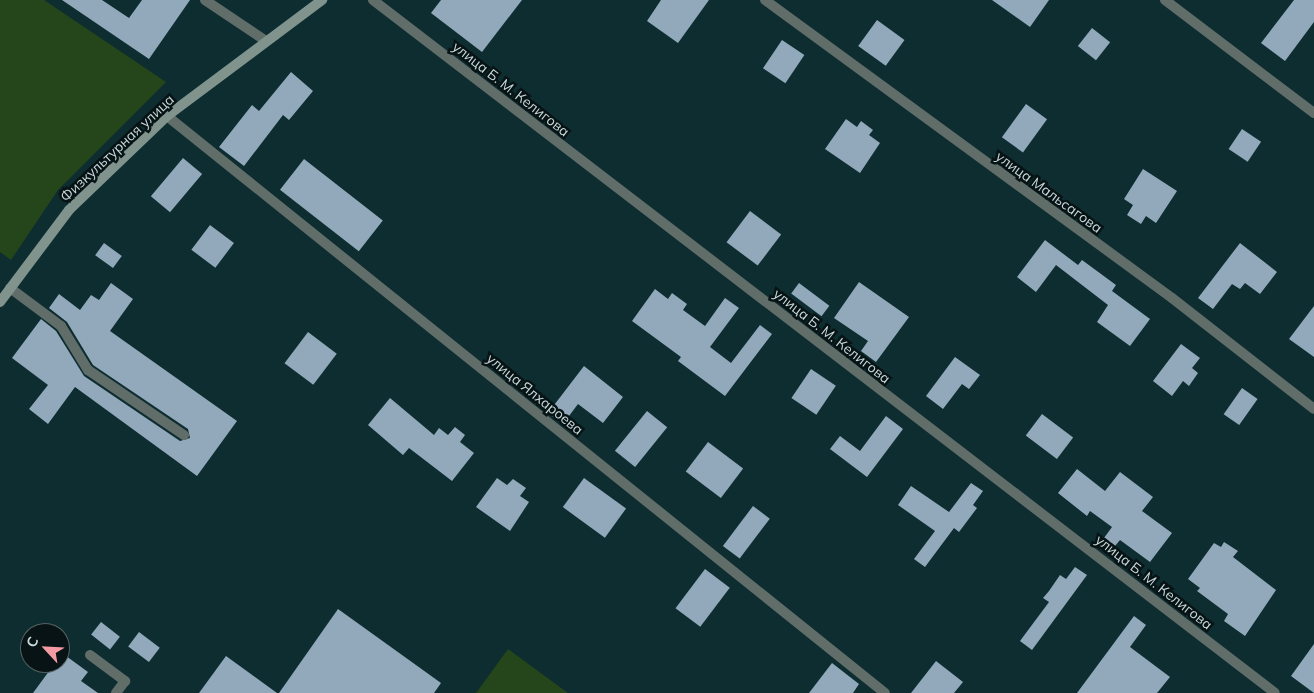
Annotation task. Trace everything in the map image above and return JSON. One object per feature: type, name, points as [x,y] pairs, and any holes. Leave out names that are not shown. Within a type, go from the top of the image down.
[{"type":"main road","name":"Физкультурная улица","points":[[0,302],[69,210],[167,116],[316,2]]},
{"type":"street","points":[[205,0],[266,41]]},
{"type":"street","name":"улица Б. М. Келигова","points":[[373,0],[1275,693]]},
{"type":"street","name":"улица Мальсагова","points":[[765,0],[1172,298],[1314,409]]},
{"type":"street","points":[[1165,0],[1314,113]]},
{"type":"street","name":"улица Ялхароева","points":[[167,116],[885,693]]},
{"type":"street","points":[[10,288],[61,326],[88,370],[184,435]]},
{"type":"street","points":[[90,654],[125,681],[116,693]]},
{"type":"green space","points":[[0,0],[44,0],[166,82],[58,190],[11,260],[0,252]]},
{"type":"green space","points":[[508,649],[568,693],[476,693]]},
{"type":"building","points":[[62,0],[102,0],[129,18],[142,0],[190,0],[149,59]]},
{"type":"building","points":[[441,0],[522,0],[482,52],[431,13]]},
{"type":"building","points":[[661,0],[709,0],[678,43],[647,21]]},
{"type":"building","points":[[992,0],[1049,0],[1030,27]]},
{"type":"building","points":[[1294,0],[1314,0],[1314,22],[1285,61],[1261,43]]},
{"type":"building","points":[[877,20],[905,40],[886,66],[858,46]]},
{"type":"building","points":[[1092,28],[1110,42],[1096,60],[1078,46]]},
{"type":"building","points":[[782,40],[804,55],[785,83],[763,68]]},
{"type":"building","points":[[291,72],[313,91],[289,120],[283,115],[244,166],[219,147],[252,105],[259,111]]},
{"type":"building","points":[[1026,104],[1047,119],[1023,152],[1002,137]]},
{"type":"building","points":[[846,119],[857,127],[861,121],[873,130],[869,135],[880,143],[860,173],[825,149]]},
{"type":"building","points":[[1242,129],[1261,142],[1248,162],[1229,149]]},
{"type":"building","points":[[183,158],[202,174],[170,212],[151,196]]},
{"type":"building","points":[[304,159],[383,221],[359,251],[280,190]]},
{"type":"building","points":[[1143,169],[1177,191],[1156,223],[1146,216],[1141,224],[1127,215],[1133,205],[1124,199]]},
{"type":"building","points":[[750,211],[781,234],[758,266],[727,242]]},
{"type":"building","points":[[210,225],[234,243],[215,268],[191,250]]},
{"type":"building","points":[[1045,240],[1078,265],[1082,260],[1116,285],[1112,291],[1150,319],[1130,346],[1097,322],[1108,305],[1056,265],[1036,292],[1017,277]]},
{"type":"building","points":[[104,243],[122,256],[113,268],[95,255]]},
{"type":"building","points":[[1240,243],[1277,272],[1260,294],[1245,283],[1240,289],[1232,284],[1213,309],[1198,298]]},
{"type":"building","points":[[859,282],[909,317],[876,362],[861,351],[868,341],[834,318]]},
{"type":"building","points":[[111,283],[133,299],[110,331],[237,421],[197,476],[75,387],[48,424],[29,409],[48,385],[12,358],[41,319],[56,331],[84,376],[180,441],[190,438],[188,429],[93,365],[67,322],[49,308],[59,294],[80,310],[91,295],[99,300]]},
{"type":"building","points":[[799,283],[829,306],[822,316],[791,293]]},
{"type":"building","points":[[655,289],[668,299],[672,293],[687,304],[683,310],[705,326],[725,298],[739,308],[710,347],[731,363],[760,325],[772,334],[725,396],[678,361],[681,357],[632,321]]},
{"type":"building","points":[[1314,306],[1314,357],[1289,339]]},
{"type":"building","points":[[308,332],[337,354],[313,385],[285,363]]},
{"type":"building","points":[[1181,344],[1200,358],[1192,368],[1198,373],[1189,386],[1183,381],[1172,396],[1153,381]]},
{"type":"building","points":[[955,357],[980,375],[969,389],[962,384],[943,409],[926,396]]},
{"type":"building","points":[[584,366],[623,397],[603,423],[578,404],[563,424],[548,413]]},
{"type":"building","points":[[811,369],[836,386],[816,415],[791,398]]},
{"type":"building","points":[[1242,388],[1258,399],[1239,425],[1224,414]]},
{"type":"building","points":[[390,398],[434,435],[439,428],[448,435],[455,427],[465,435],[460,442],[474,453],[452,481],[409,448],[403,455],[368,425]]},
{"type":"building","points":[[647,411],[667,427],[635,467],[615,451]]},
{"type":"building","points":[[1042,414],[1073,437],[1057,459],[1026,436]]},
{"type":"building","points":[[886,416],[903,429],[867,477],[830,449],[840,436],[860,451]]},
{"type":"building","points":[[708,442],[743,468],[721,498],[686,472]]},
{"type":"building","points":[[1077,469],[1105,491],[1120,472],[1153,497],[1142,511],[1172,533],[1150,562],[1120,540],[1115,546],[1104,538],[1112,527],[1090,511],[1087,516],[1058,493]]},
{"type":"building","points":[[497,478],[507,485],[513,479],[526,488],[520,496],[529,502],[510,531],[476,507]]},
{"type":"building","points":[[584,478],[626,509],[605,538],[563,507]]},
{"type":"building","points":[[971,483],[983,491],[973,505],[977,508],[959,532],[954,528],[925,567],[914,559],[935,531],[898,505],[911,486],[949,512]]},
{"type":"building","points":[[753,506],[770,519],[740,559],[723,546]]},
{"type":"building","points":[[1224,542],[1238,551],[1233,557],[1276,590],[1245,636],[1224,621],[1228,614],[1197,591],[1200,588],[1188,579],[1214,543],[1221,547]]},
{"type":"building","points":[[1075,567],[1087,575],[1032,650],[1020,641],[1049,602],[1043,598],[1060,575],[1066,579]]},
{"type":"building","points":[[705,569],[730,588],[700,627],[676,608]]},
{"type":"building","points":[[338,609],[441,683],[434,693],[279,693]]},
{"type":"building","points":[[1134,616],[1146,625],[1130,647],[1170,677],[1157,693],[1077,693]]},
{"type":"building","points":[[101,622],[120,637],[110,649],[91,635]]},
{"type":"building","points":[[139,632],[160,648],[149,662],[128,646]]},
{"type":"building","points":[[1314,644],[1314,693],[1291,676]]},
{"type":"building","points":[[226,656],[277,693],[199,693]]},
{"type":"building","points":[[70,659],[88,672],[81,681],[98,693],[33,693],[48,673],[70,673]]},
{"type":"building","points":[[936,661],[963,682],[954,693],[911,693]]},
{"type":"building","points":[[832,663],[859,684],[853,693],[809,693]]}]
